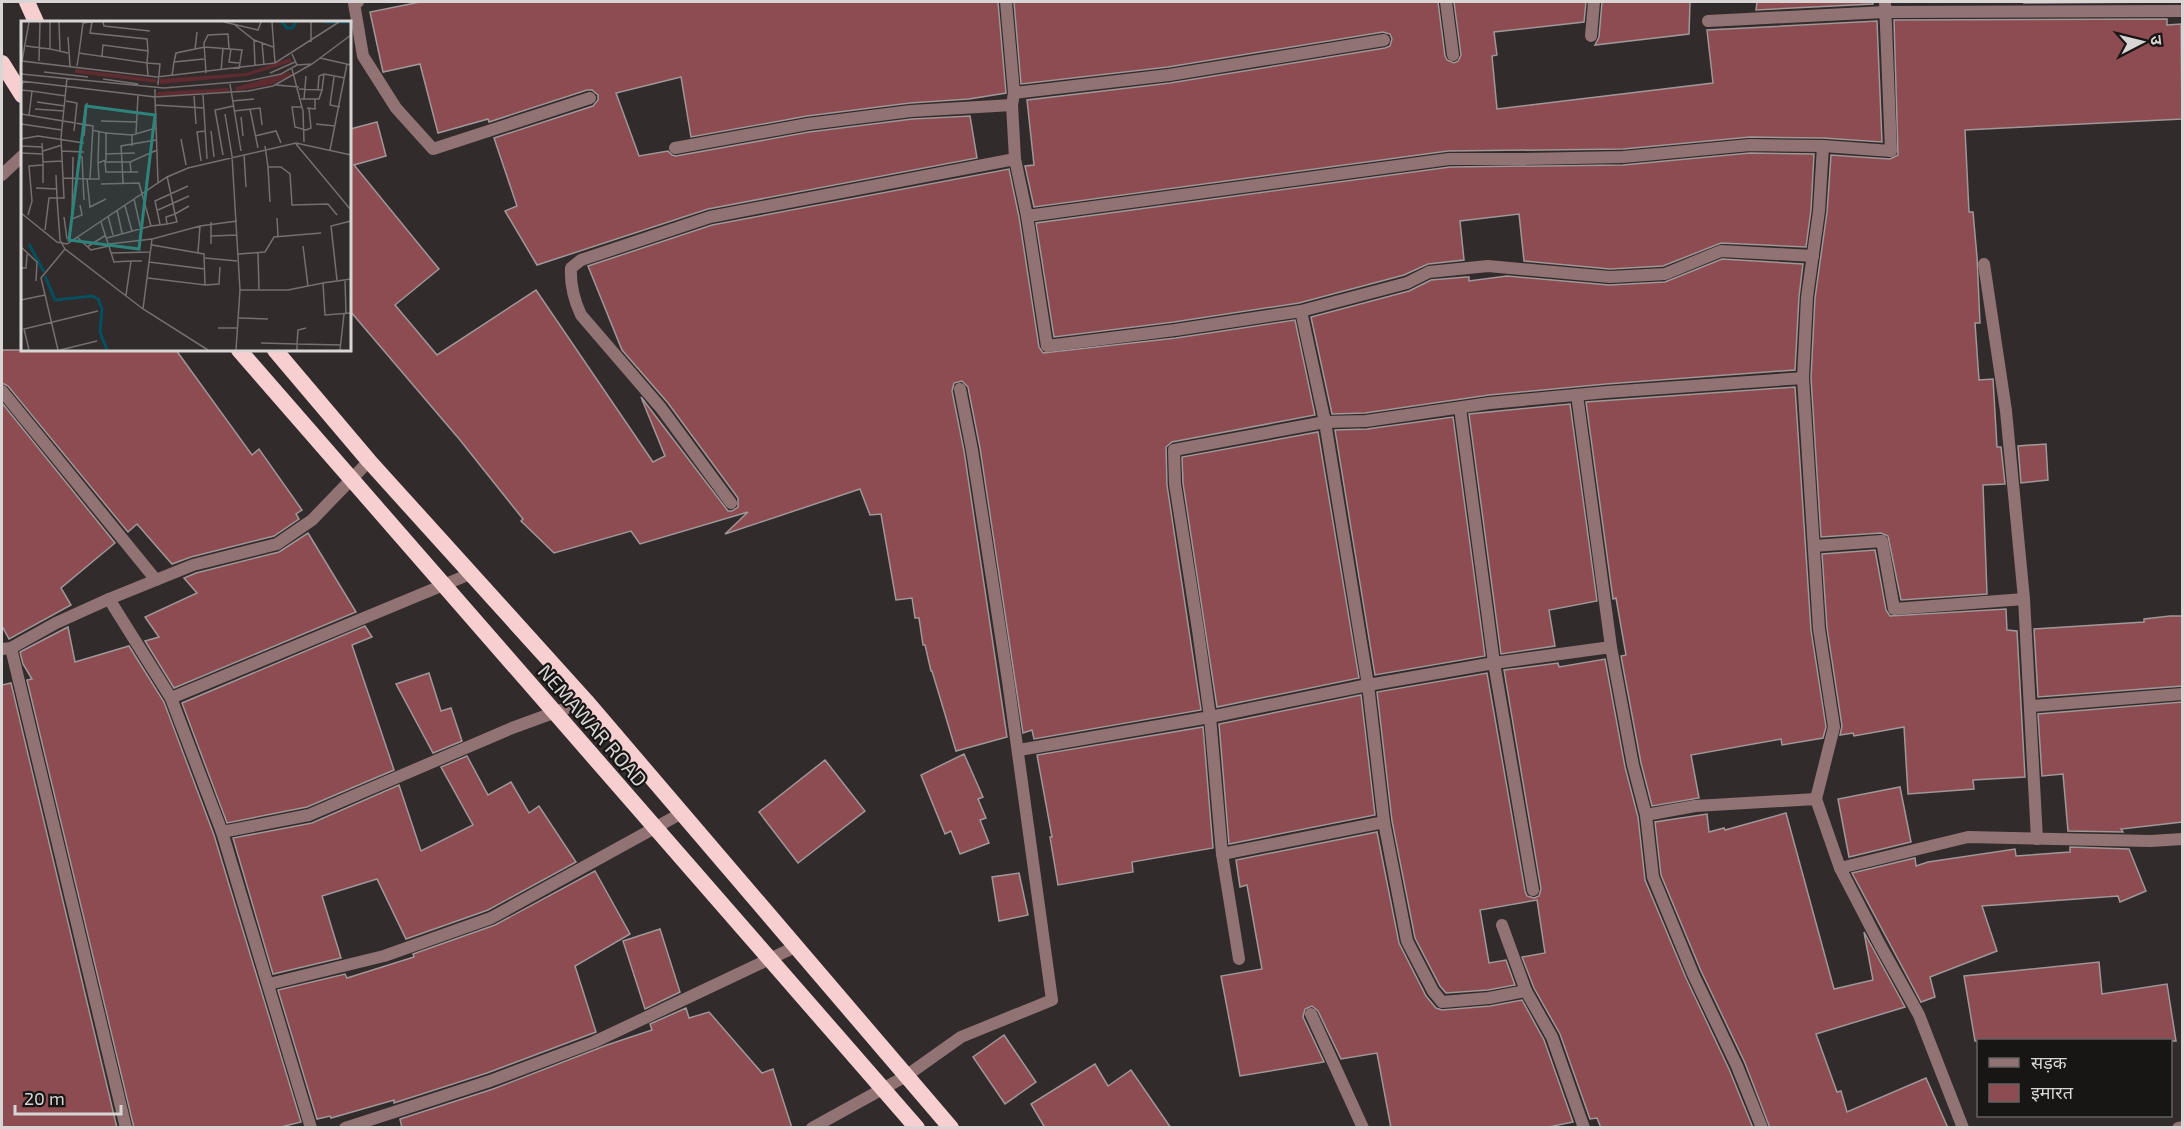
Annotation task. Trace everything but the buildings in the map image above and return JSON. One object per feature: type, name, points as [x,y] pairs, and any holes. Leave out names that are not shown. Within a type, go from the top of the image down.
[{"type":"highway","points":[[27,2],[36,21]]},
{"type":"highway","points":[[2,63],[21,93]]},
{"type":"highway","name":"NEMAWAR ROAD","points":[[240,351],[443,586],[771,958],[916,1128]]},
{"type":"highway","name":"NEMAWAR ROAD","points":[[276,351],[369,461],[586,701],[680,814],[951,1128]]},
{"type":"street","points":[[358,2],[354,3],[363,56],[396,108],[433,149],[590,98]]},
{"type":"street","points":[[1005,2],[1013,99],[1015,159],[1027,216],[1047,346],[1301,311],[1407,283],[1429,272],[1488,266],[1610,277],[1665,274],[1721,251],[1813,256]]},
{"type":"street","points":[[1446,2],[1453,55]]},
{"type":"street","points":[[1591,36],[1594,2]]},
{"type":"street","points":[[1027,216],[1449,159],[1623,157],[1750,145],[1823,146],[1891,151],[1885,7]]},
{"type":"street","points":[[1708,21],[1885,7],[2182,11]]},
{"type":"street","points":[[675,148],[808,124],[1013,99],[1384,40]]},
{"type":"street","points":[[1823,146],[1819,211],[1807,297],[1803,378],[1819,629],[1834,727],[1816,799],[1840,868],[1919,1015],[1963,1128]]},
{"type":"street","points":[[2,175],[21,157]]},
{"type":"street","points":[[731,503],[661,408],[581,315],[573,297],[571,268],[581,260],[710,216],[1015,159]]},
{"type":"street","points":[[1984,264],[2006,411],[2024,599],[2032,706],[2037,839]]},
{"type":"street","points":[[1301,311],[1325,422],[1368,685],[1384,822],[1407,941],[1433,991],[1442,1002],[1489,998],[1526,991]]},
{"type":"street","points":[[1239,959],[1222,854],[1210,717],[1174,484],[1174,450],[1325,422],[1366,421],[1577,395],[1803,378]]},
{"type":"street","points":[[812,1128],[906,1076],[961,1037],[1052,1000],[1018,750],[972,450],[960,389]]},
{"type":"street","points":[[2,391],[156,580]]},
{"type":"street","points":[[1577,395],[1611,647],[1633,765],[1646,815],[1653,878],[1693,974],[1737,1066],[1762,1128]]},
{"type":"street","points":[[1460,408],[1494,663],[1533,890]]},
{"type":"street","points":[[126,1128],[6,648],[109,599],[193,565],[278,544],[312,520],[369,461]]},
{"type":"street","points":[[1814,546],[1882,541],[1894,609],[2024,599]]},
{"type":"street","points":[[171,698],[470,574]]},
{"type":"street","points":[[109,599],[171,698],[222,832],[311,1128]]},
{"type":"street","points":[[1018,750],[1210,717],[1368,685],[1494,663],[1611,647]]},
{"type":"street","points":[[2032,706],[2182,694]]},
{"type":"street","points":[[222,832],[309,815],[502,732],[586,701]]},
{"type":"street","points":[[1646,815],[1695,806],[1816,799]]},
{"type":"street","points":[[269,984],[384,956],[491,918],[680,814]]},
{"type":"street","points":[[1222,854],[1384,822]]},
{"type":"street","points":[[1840,868],[1968,837],[2151,841],[2182,839]]},
{"type":"street","points":[[1502,925],[1526,991],[1552,1037],[1584,1128]]},
{"type":"street","points":[[345,1128],[490,1081],[594,1042],[795,947]]},
{"type":"street","points":[[1311,1014],[1363,1128]]}]
